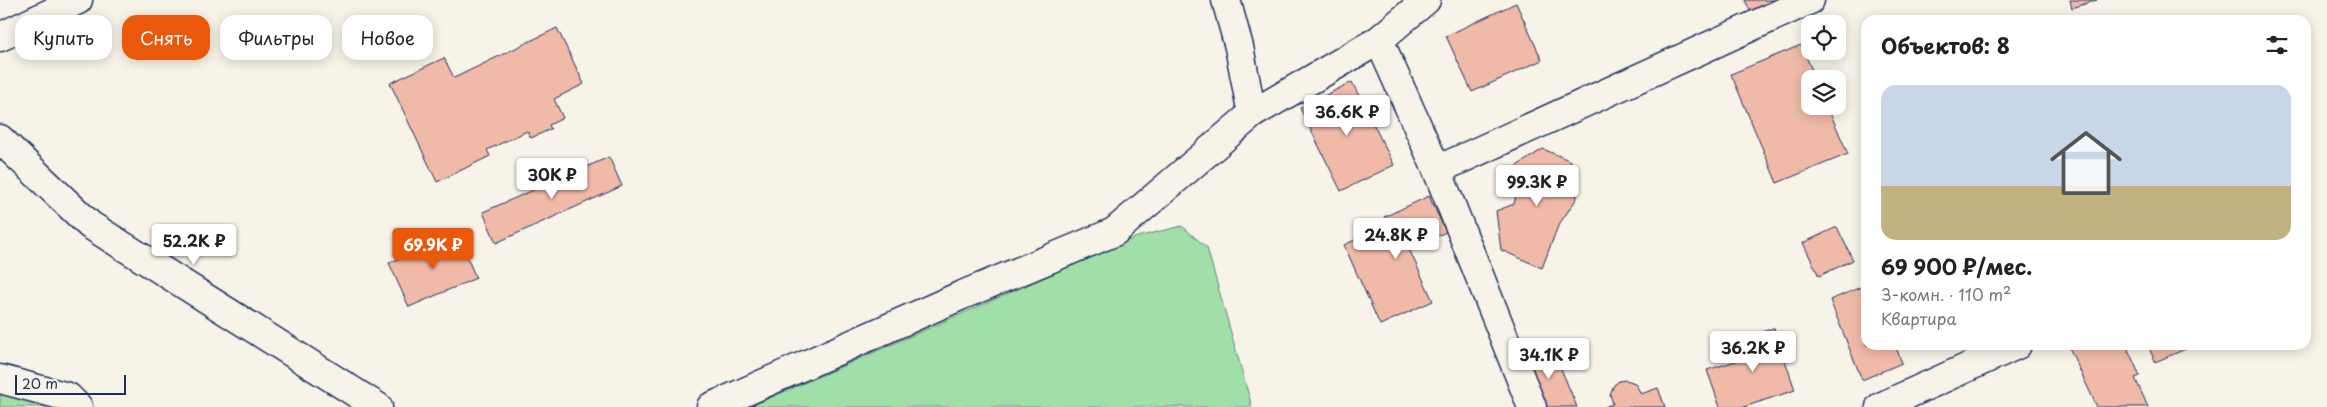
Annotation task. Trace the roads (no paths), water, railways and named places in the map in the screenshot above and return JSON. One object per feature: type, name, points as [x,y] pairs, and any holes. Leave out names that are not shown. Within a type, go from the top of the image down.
[{"type":"street","points":[[0,37],[78,0]]},
{"type":"street","points":[[1226,0],[1240,46],[1252,114]]},
{"type":"street","points":[[711,407],[951,300],[1114,232],[1252,114],[1379,40],[1426,0]]},
{"type":"street","points":[[1437,170],[1810,0]]},
{"type":"street","points":[[1379,40],[1437,170],[1532,407]]},
{"type":"street","points":[[0,139],[90,226],[378,407]]},
{"type":"street","points":[[1880,407],[2006,350]]},
{"type":"street","points":[[0,379],[68,397],[78,407]]}]
